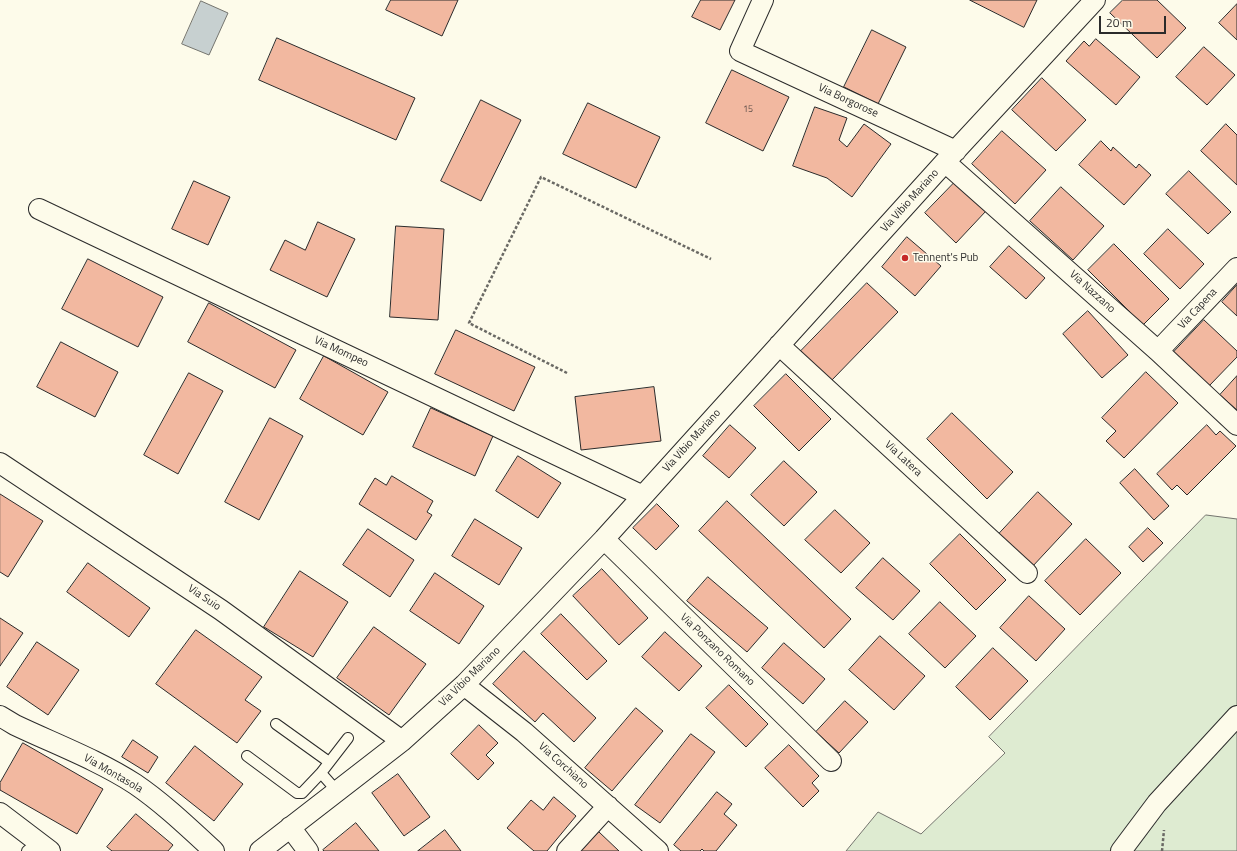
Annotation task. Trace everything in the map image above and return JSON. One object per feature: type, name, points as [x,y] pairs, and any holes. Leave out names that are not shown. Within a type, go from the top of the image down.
[{"type":"street","name":"Via Borgorose","points":[[763,0],[740,51],[950,157]]},
{"type":"street","name":"Via Vibio Mariano","points":[[260,851],[336,790],[402,741],[464,685],[604,539],[950,157],[1095,0]]},
{"type":"street","name":"Via Nazzano","points":[[950,157],[1237,425]]},
{"type":"street","name":"Via Mompeo","points":[[38,209],[643,496]]},
{"type":"street","name":"Via Capena","points":[[1158,351],[1237,268]]},
{"type":"street","name":"Via Latera","points":[[780,345],[1026,574]]},
{"type":"street","name":"Via Suio","points":[[0,463],[221,610],[402,741]]},
{"type":"street","name":"Via Ponzano Romano","points":[[604,539],[831,761]]},
{"type":"street","name":"Via Corchiano","points":[[464,685],[524,732],[658,851]]},
{"type":"street","name":"Via Montasola","points":[[0,716],[117,773],[135,784],[175,816],[214,851]]},
{"type":"street","points":[[1121,851],[1157,803],[1237,716]]},
{"type":"street","points":[[567,851],[608,806]]},
{"type":"street","points":[[0,813],[38,848]]},
{"type":"street","points":[[290,828],[308,851]]},
{"type":"lane","points":[[276,724],[329,762]]},
{"type":"lane","points":[[247,756],[297,793],[302,793],[321,773],[348,738]]},
{"type":"lane","points":[[321,773],[336,790]]},
{"type":"path","points":[[568,373],[469,323],[541,177],[711,259]]},
{"type":"green space","points":[[1206,515],[1237,519],[1237,851],[846,851],[878,812],[921,834],[1005,753],[989,737]]},
{"type":"shaded area","points":[[201,1],[228,13],[209,55],[182,44]]},
{"type":"building","points":[[391,0],[458,0],[442,36],[386,10]]},
{"type":"building","points":[[701,0],[735,0],[720,30],[692,17]]},
{"type":"building","points":[[970,0],[1037,0],[1024,27]]},
{"type":"building","points":[[1123,0],[1157,0],[1186,28],[1157,58],[1110,13]]},
{"type":"building","points":[[1237,4],[1237,40],[1219,23]]},
{"type":"building","points":[[872,30],[906,47],[878,104],[844,87]]},
{"type":"building","points":[[277,38],[415,98],[396,140],[259,80]]},
{"type":"building","points":[[1096,39],[1140,77],[1116,105],[1066,61],[1084,41],[1089,46]]},
{"type":"building","points":[[1204,47],[1235,75],[1207,105],[1176,77]]},
{"type":"building","points":[[732,70],[789,97],[763,151],[706,123]]},
{"type":"building","points":[[1042,78],[1086,120],[1056,151],[1012,110]]},
{"type":"building","points":[[481,100],[521,120],[481,201],[441,181]]},
{"type":"building","points":[[588,103],[660,137],[636,188],[563,154]]},
{"type":"building","points":[[815,107],[847,118],[839,140],[847,147],[864,124],[891,144],[852,197],[827,178],[793,166]]},
{"type":"building","points":[[1226,124],[1237,135],[1237,185],[1201,151]]},
{"type":"building","points":[[1002,131],[1046,170],[1015,204],[972,164]]},
{"type":"building","points":[[1101,141],[1111,151],[1113,147],[1136,168],[1139,164],[1151,175],[1124,205],[1079,165]]},
{"type":"building","points":[[1189,171],[1231,212],[1208,234],[1166,194]]},
{"type":"building","points":[[194,181],[230,197],[208,245],[172,229]]},
{"type":"building","points":[[956,181],[986,211],[956,243],[925,213]]},
{"type":"building","points":[[1061,187],[1104,226],[1073,260],[1030,221]]},
{"type":"building","points":[[318,222],[355,239],[327,297],[270,270],[285,240],[305,250]]},
{"type":"building","points":[[396,226],[444,229],[438,320],[390,317]]},
{"type":"building","points":[[1168,229],[1204,264],[1180,289],[1144,254]]},
{"type":"building","points":[[907,237],[941,266],[915,296],[882,267]]},
{"type":"building","points":[[1114,244],[1169,299],[1143,325],[1088,270]]},
{"type":"building","points":[[1009,246],[1045,278],[1026,299],[990,267]]},
{"type":"building","points":[[88,259],[163,297],[138,347],[62,309]]},
{"type":"building","points":[[867,283],[898,312],[831,381],[801,351]]},
{"type":"building","points":[[1237,285],[1237,316],[1222,302]]},
{"type":"building","points":[[209,303],[296,350],[275,388],[188,342]]},
{"type":"building","points":[[1088,311],[1128,355],[1102,378],[1063,334]]},
{"type":"building","points":[[1204,320],[1237,351],[1237,357],[1209,386],[1173,353]]},
{"type":"building","points":[[456,330],[535,367],[514,411],[435,374]]},
{"type":"building","points":[[61,342],[118,372],[95,417],[37,387]]},
{"type":"building","points":[[324,356],[388,392],[363,435],[300,399]]},
{"type":"building","points":[[1146,372],[1178,403],[1124,458],[1106,441],[1116,431],[1102,418]]},
{"type":"building","points":[[189,373],[223,391],[178,474],[144,455]]},
{"type":"building","points":[[786,374],[831,419],[799,451],[754,406]]},
{"type":"building","points":[[1237,376],[1237,410],[1220,395]]},
{"type":"building","points":[[654,387],[661,441],[581,450],[575,397]]},
{"type":"building","points":[[431,408],[493,436],[475,476],[413,447]]},
{"type":"building","points":[[952,413],[1013,472],[987,499],[927,439]]},
{"type":"building","points":[[270,418],[303,436],[259,520],[225,502]]},
{"type":"building","points":[[730,425],[756,448],[729,478],[703,456]]},
{"type":"building","points":[[1207,425],[1216,435],[1220,431],[1236,446],[1187,495],[1177,485],[1172,490],[1157,474]]},
{"type":"building","points":[[518,456],[561,483],[538,518],[496,491]]},
{"type":"building","points":[[784,461],[817,492],[784,526],[751,495]]},
{"type":"building","points":[[1135,469],[1169,506],[1154,520],[1120,483]]},
{"type":"building","points":[[392,476],[433,501],[427,512],[432,515],[416,540],[359,504],[375,478],[386,485]]},
{"type":"building","points":[[1038,492],[1072,524],[1032,567],[998,535]]},
{"type":"building","points":[[0,494],[43,521],[8,577],[0,572]]},
{"type":"building","points":[[727,501],[851,619],[824,648],[699,531]]},
{"type":"building","points":[[657,504],[679,526],[656,550],[633,528]]},
{"type":"building","points":[[835,510],[870,543],[841,573],[805,540]]},
{"type":"building","points":[[475,519],[522,548],[499,585],[452,556]]},
{"type":"building","points":[[1148,528],[1163,543],[1143,562],[1129,547]]},
{"type":"building","points":[[368,529],[414,560],[390,597],[343,565]]},
{"type":"building","points":[[960,534],[1006,580],[976,610],[930,564]]},
{"type":"building","points":[[1086,539],[1121,573],[1080,615],[1045,581]]},
{"type":"building","points":[[883,558],[920,591],[893,620],[856,588]]},
{"type":"building","points":[[88,563],[150,608],[129,637],[67,592]]},
{"type":"building","points":[[602,569],[648,618],[619,645],[573,596]]},
{"type":"building","points":[[300,571],[348,602],[313,657],[264,627]]},
{"type":"building","points":[[435,573],[484,606],[459,644],[410,611]]},
{"type":"building","points":[[708,577],[768,628],[747,652],[687,601]]},
{"type":"building","points":[[1029,596],[1065,629],[1036,661],[1000,628]]},
{"type":"building","points":[[940,602],[976,636],[945,668],[909,634]]},
{"type":"building","points":[[561,614],[607,661],[587,680],[541,634]]},
{"type":"building","points":[[0,618],[23,633],[0,666]]},
{"type":"building","points":[[374,627],[426,664],[389,715],[337,678]]},
{"type":"building","points":[[196,630],[262,677],[245,700],[261,711],[237,743],[156,684]]},
{"type":"building","points":[[665,632],[702,666],[679,691],[642,657]]},
{"type":"building","points":[[880,636],[925,676],[894,710],[849,670]]},
{"type":"building","points":[[37,642],[79,670],[48,715],[7,687]]},
{"type":"building","points":[[784,643],[825,679],[803,704],[762,668]]},
{"type":"building","points":[[993,648],[1028,681],[990,720],[956,687]]},
{"type":"building","points":[[524,651],[596,718],[574,742],[543,713],[535,722],[493,684]]},
{"type":"building","points":[[729,685],[768,724],[746,747],[706,708]]},
{"type":"building","points":[[845,701],[868,722],[839,753],[816,732]]},
{"type":"building","points":[[636,708],[663,731],[612,791],[585,768]]},
{"type":"building","points":[[479,725],[498,743],[486,755],[494,763],[478,780],[451,754]]},
{"type":"building","points":[[691,734],[715,752],[660,823],[635,805]]},
{"type":"building","points":[[133,740],[158,757],[148,773],[122,757]]},
{"type":"building","points":[[23,743],[103,789],[77,834],[0,790],[0,783]]},
{"type":"building","points":[[789,745],[819,776],[812,783],[819,791],[803,807],[765,768]]},
{"type":"building","points":[[195,746],[243,784],[214,821],[166,783]]},
{"type":"building","points":[[398,774],[430,817],[404,836],[372,793]]},
{"type":"building","points":[[717,792],[732,804],[724,814],[737,825],[716,851],[704,851],[702,849],[700,851],[681,851],[674,845]]},
{"type":"building","points":[[554,797],[576,816],[547,851],[534,851],[507,828],[531,800],[543,810]]},
{"type":"building","points":[[136,814],[173,845],[168,851],[112,851],[107,847]]},
{"type":"building","points":[[356,823],[379,851],[323,850]]},
{"type":"building","points":[[445,830],[461,851],[418,851]]},
{"type":"building","points":[[599,832],[619,851],[581,851]]},
{"type":"place","name":"Tennent's Pub","points":[[905,258]]}]
